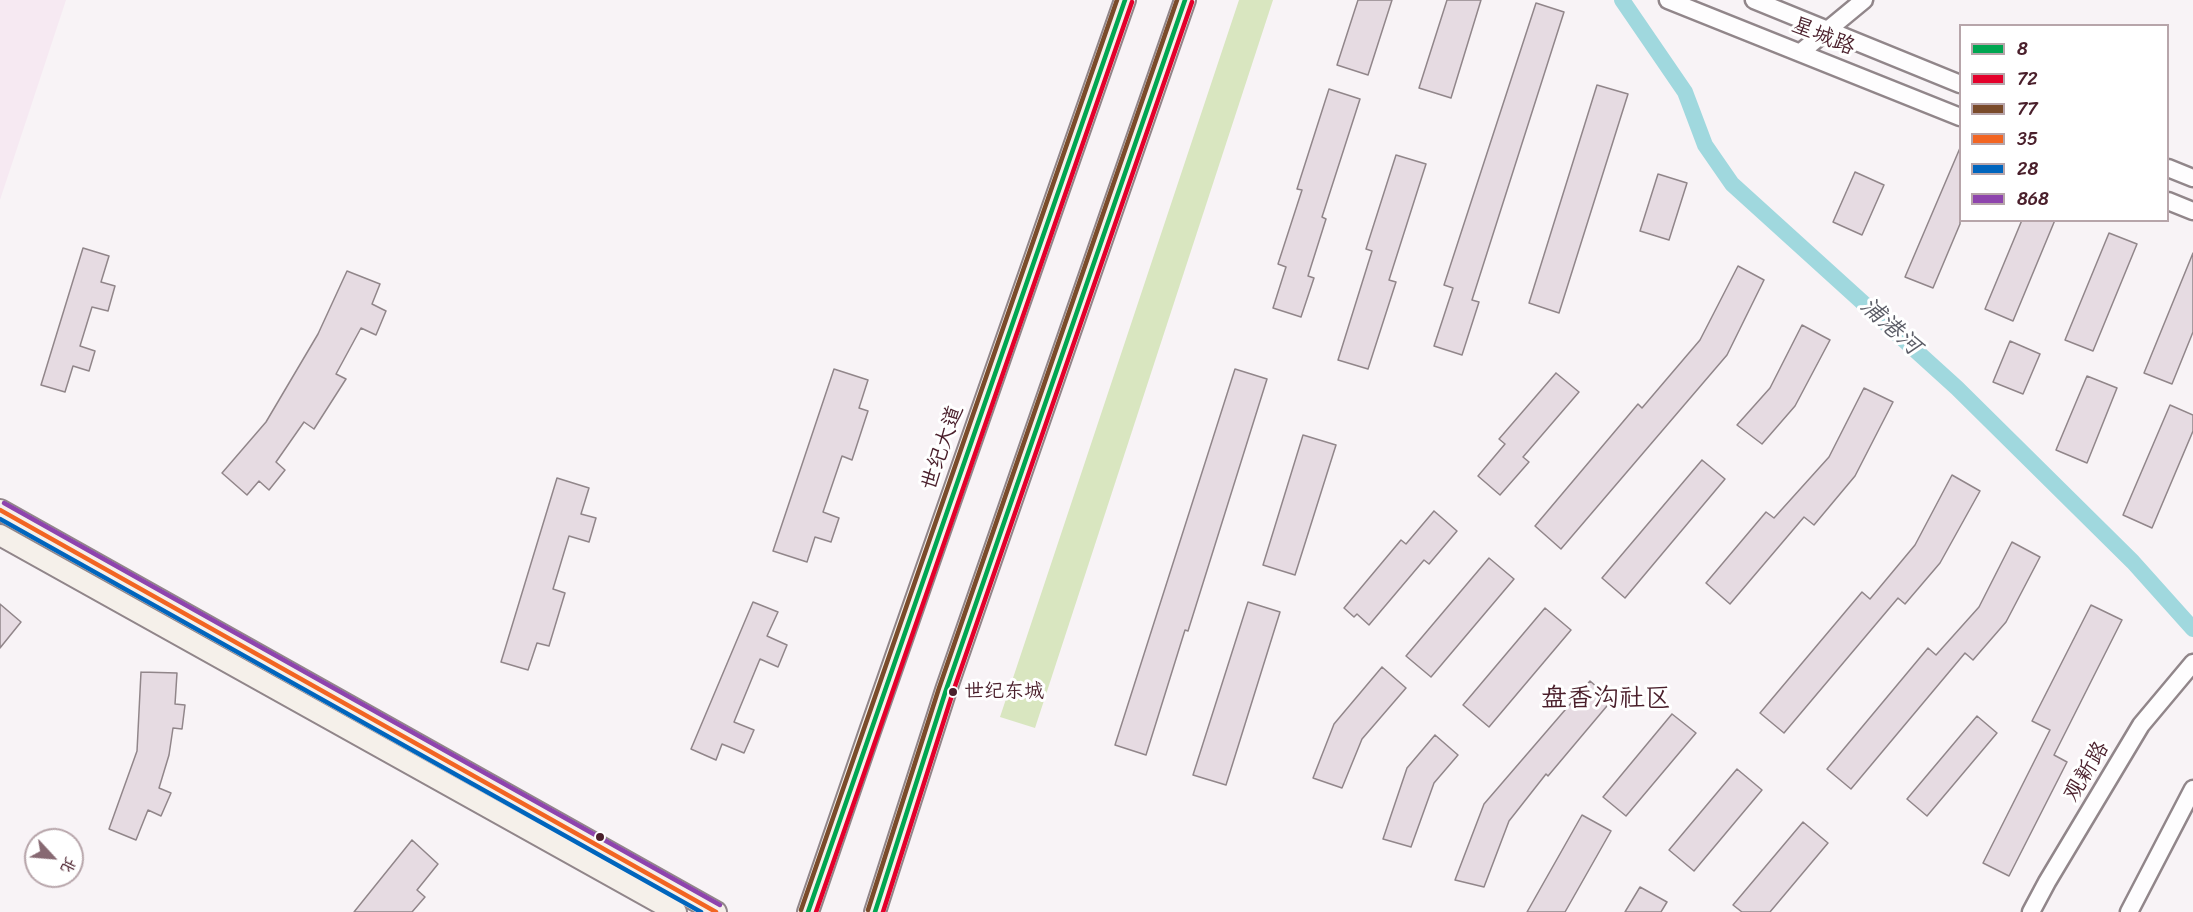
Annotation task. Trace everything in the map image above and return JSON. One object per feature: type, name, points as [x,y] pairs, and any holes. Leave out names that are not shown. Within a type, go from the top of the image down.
[{"type":"main road","name":"世纪大道","points":[[808,912],[1125,0]]},
{"type":"main road","points":[[875,912],[945,690],[1185,0]]},
{"type":"main road","points":[[0,510],[716,912]]},
{"type":"main road","points":[[0,535],[676,912]]},
{"type":"street","name":"星城路","points":[[1668,0],[1959,117]]},
{"type":"street","name":"星城路","points":[[1754,0],[1959,84]]},
{"type":"street","points":[[1801,52],[1864,0]]},
{"type":"street","points":[[2169,168],[2193,178]]},
{"type":"street","points":[[2169,201],[2193,211]]},
{"type":"street","name":"观新路","points":[[2031,912],[2141,724],[2193,663]]},
{"type":"street","points":[[2129,912],[2193,789]]},
{"type":"shaded area","points":[[0,0],[66,0],[0,200]]},
{"type":"green space","points":[[1239,0],[1273,0],[1035,728],[1000,717]]},
{"type":"building","points":[[1358,0],[1392,0],[1368,75],[1337,65]]},
{"type":"building","points":[[1447,0],[1481,0],[1451,98],[1419,88]]},
{"type":"building","points":[[1536,3],[1564,12],[1472,300],[1479,302],[1462,355],[1434,346],[1453,288],[1444,285]]},
{"type":"building","points":[[1597,85],[1628,94],[1559,313],[1529,303]]},
{"type":"building","points":[[1329,89],[1360,99],[1322,217],[1326,219],[1308,276],[1314,278],[1301,317],[1273,308],[1286,267],[1278,264],[1302,190],[1297,189]]},
{"type":"building","points":[[1959,150],[1960,224],[1933,288],[1905,277]]},
{"type":"building","points":[[1396,155],[1426,164],[1389,280],[1396,282],[1368,369],[1338,360],[1372,251],[1366,249]]},
{"type":"building","points":[[1855,172],[1884,185],[1862,235],[1833,222]]},
{"type":"building","points":[[1658,174],[1687,183],[1669,240],[1640,231]]},
{"type":"building","points":[[2021,222],[2054,222],[2013,321],[1985,309]]},
{"type":"building","points":[[2109,233],[2137,244],[2093,351],[2065,340]]},
{"type":"building","points":[[83,248],[109,256],[101,282],[115,286],[108,311],[92,307],[80,346],[95,351],[89,371],[73,366],[65,392],[41,385]]},
{"type":"building","points":[[2193,253],[2193,332],[2172,384],[2144,373]]},
{"type":"building","points":[[1738,266],[1764,280],[1727,355],[1561,549],[1535,526],[1638,404],[1642,408],[1700,340]]},
{"type":"building","points":[[347,271],[380,284],[372,304],[386,311],[376,335],[361,328],[336,374],[346,379],[314,429],[304,422],[276,462],[285,470],[269,490],[259,481],[247,495],[222,473],[266,422],[318,334]]},
{"type":"building","points":[[1802,325],[1830,340],[1795,406],[1762,444],[1737,425],[1770,388]]},
{"type":"building","points":[[2010,341],[2040,354],[2023,394],[1993,382]]},
{"type":"building","points":[[834,369],[868,380],[859,408],[868,411],[852,460],[842,456],[823,512],[839,518],[831,542],[815,537],[807,562],[773,551]]},
{"type":"building","points":[[1235,369],[1267,379],[1188,631],[1185,630],[1146,755],[1115,745]]},
{"type":"building","points":[[1556,373],[1579,392],[1523,457],[1529,462],[1500,495],[1478,476],[1505,444],[1499,439]]},
{"type":"building","points":[[2087,376],[2117,388],[2087,463],[2056,450]]},
{"type":"building","points":[[1864,388],[1893,402],[1855,476],[1814,525],[1804,517],[1730,604],[1706,583],[1766,512],[1774,518],[1829,457]]},
{"type":"building","points":[[2170,405],[2193,415],[2193,431],[2152,528],[2123,515]]},
{"type":"building","points":[[1303,435],[1336,445],[1295,575],[1263,565]]},
{"type":"building","points":[[1702,460],[1725,479],[1625,598],[1602,578]]},
{"type":"building","points":[[1952,475],[1980,491],[1940,563],[1905,604],[1898,598],[1784,733],[1760,713],[1862,592],[1870,599],[1915,545]]},
{"type":"building","points":[[557,478],[589,488],[581,514],[596,518],[589,542],[569,536],[553,589],[565,593],[549,646],[537,643],[528,670],[501,662]]},
{"type":"building","points":[[1434,511],[1457,531],[1429,564],[1424,560],[1369,625],[1357,614],[1354,617],[1344,608],[1401,540],[1406,544]]},
{"type":"building","points":[[2012,542],[2040,557],[2006,622],[1973,660],[1965,653],[1851,789],[1827,769],[1928,648],[1936,655],[1979,607]]},
{"type":"building","points":[[1489,558],[1514,579],[1431,677],[1406,656]]},
{"type":"building","points":[[753,602],[778,612],[767,636],[787,645],[778,667],[760,659],[734,722],[754,730],[744,753],[722,744],[716,760],[691,749]]},
{"type":"building","points":[[1248,602],[1280,612],[1226,785],[1193,775]]},
{"type":"building","points":[[0,604],[21,622],[0,648]]},
{"type":"building","points":[[2091,605],[2122,620],[2054,755],[2067,762],[2009,876],[1983,863],[2050,730],[2032,721]]},
{"type":"building","points":[[1545,608],[1571,630],[1489,727],[1463,705]]},
{"type":"building","points":[[1382,667],[1406,688],[1362,739],[1342,788],[1313,778],[1334,724]]},
{"type":"building","points":[[141,672],[177,673],[175,704],[185,705],[182,729],[173,728],[169,755],[159,788],[171,793],[161,816],[148,810],[136,840],[109,829],[137,751]]},
{"type":"building","points":[[1590,681],[1612,700],[1548,776],[1546,774],[1509,821],[1484,887],[1455,880],[1484,804]]},
{"type":"building","points":[[1672,714],[1696,733],[1626,816],[1603,797]]},
{"type":"building","points":[[1977,716],[1997,733],[1927,816],[1907,799]]},
{"type":"building","points":[[1435,735],[1458,755],[1434,783],[1411,847],[1383,839],[1407,768]]},
{"type":"building","points":[[1737,769],[1762,790],[1694,871],[1669,850]]},
{"type":"building","points":[[1582,815],[1611,831],[1565,912],[1527,912]]},
{"type":"building","points":[[1803,822],[1828,843],[1770,912],[1742,912],[1733,905]]},
{"type":"building","points":[[412,840],[438,864],[417,890],[425,897],[412,912],[354,912]]},
{"type":"building","points":[[1640,887],[1667,902],[1661,912],[1625,912]]},
{"type":"waterway","name":"浦港河","points":[[1622,0],[1685,92],[1705,145],[1732,184],[1957,388],[2133,562],[2193,629]]},
{"type":"transit line","name":"77","points":[[801,910],[1117,0]]},
{"type":"transit line","name":"8","points":[[808,912],[1125,0]]},
{"type":"transit line","name":"77","points":[[868,910],[939,688],[1177,0]]},
{"type":"transit line","name":"8","points":[[875,912],[946,690],[1185,0]]},
{"type":"transit line","name":"72","points":[[816,912],[1132,2]]},
{"type":"transit line","name":"72","points":[[883,912],[953,692],[1192,2]]},
{"type":"transit line","name":"868","points":[[4,503],[720,905]]},
{"type":"transit line","name":"35","points":[[0,510],[716,912]]},
{"type":"transit line","name":"28","points":[[0,519],[701,912]]},
{"type":"place","name":"世纪东城","points":[[953,692]]},
{"type":"district","name":"盘香沟社区","points":[[1606,699]]}]
